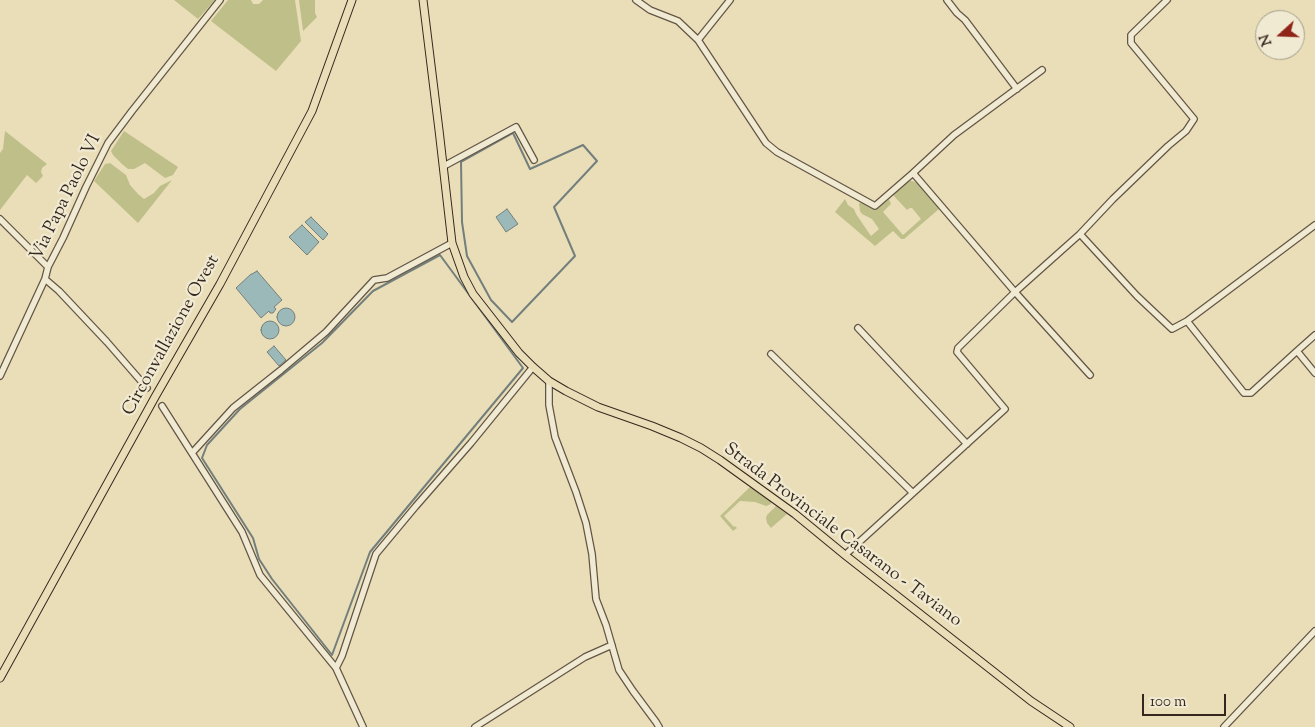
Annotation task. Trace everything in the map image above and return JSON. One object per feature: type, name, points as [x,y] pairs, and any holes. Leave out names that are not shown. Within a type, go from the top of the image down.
[{"type":"main road","name":"Circonvallazione Ovest","points":[[0,678],[155,397],[220,284],[312,111],[352,0]]},
{"type":"main road","name":"Strada Provinciale Casarano - Taviano","points":[[423,0],[452,243],[464,277],[473,294],[509,341],[532,367],[549,381],[580,399],[652,426],[701,448],[746,478],[795,514],[1032,701],[1070,727]]},
{"type":"street","name":"Via Papa Paolo VI","points":[[0,376],[45,279],[48,267],[108,143],[220,0]]},
{"type":"street","points":[[636,0],[650,10],[678,21],[698,40],[766,143],[776,152],[876,206],[954,135],[1042,70]]},
{"type":"street","points":[[698,40],[730,0]]},
{"type":"street","points":[[947,0],[957,13],[966,20],[1017,89]]},
{"type":"street","points":[[844,554],[1005,409],[957,352],[958,348],[1015,292],[1080,234],[1112,200],[1186,131],[1194,119],[1131,43],[1131,36],[1167,0]]},
{"type":"street","points":[[444,166],[516,127],[534,160]]},
{"type":"street","points":[[913,173],[1015,292],[1090,375]]},
{"type":"street","points":[[0,219],[48,267]]},
{"type":"street","points":[[1080,234],[1137,296],[1172,329],[1187,320],[1315,225]]},
{"type":"street","points":[[192,453],[233,408],[326,332],[374,280],[387,278],[452,243]]},
{"type":"street","points":[[45,279],[66,298],[148,388]]},
{"type":"street","points":[[1187,320],[1244,393],[1251,393],[1315,336]]},
{"type":"street","points":[[858,328],[967,444]]},
{"type":"street","points":[[1297,351],[1315,372]]},
{"type":"street","points":[[770,354],[913,492]]},
{"type":"street","points":[[336,668],[342,656],[376,554],[471,443],[532,367]]},
{"type":"street","points":[[549,381],[549,405],[555,437],[586,523],[592,554],[596,599],[606,625],[619,670],[659,727]]},
{"type":"street","points":[[162,406],[242,532],[260,575],[336,668],[363,727]]},
{"type":"street","points":[[1224,727],[1315,631]]},
{"type":"street","points":[[475,727],[554,675],[612,645]]},
{"type":"green space","points":[[174,0],[215,0],[198,19]]},
{"type":"green space","points":[[228,0],[251,0],[253,4],[259,4],[263,0],[295,0],[301,41],[276,71],[211,21]]},
{"type":"green space","points":[[299,0],[315,0],[315,13],[317,17],[303,31]]},
{"type":"green space","points":[[5,131],[47,164],[42,168],[43,176],[36,183],[27,175],[0,210],[0,153],[3,149]]},
{"type":"green space","points":[[124,131],[178,167],[173,175],[165,178],[145,163],[134,169],[128,169],[122,164],[111,151]]},
{"type":"green space","points":[[110,163],[126,175],[130,185],[144,199],[154,193],[160,186],[172,180],[138,223],[94,181],[105,164]]},
{"type":"green space","points":[[909,181],[917,183],[939,209],[904,239],[901,239],[893,231],[875,246],[835,212],[845,199],[848,205],[854,209],[871,236],[879,229],[872,219],[862,214],[859,204],[861,201],[876,210],[889,199],[891,204],[883,212],[903,235],[921,219],[912,208],[907,210],[893,195]]},
{"type":"green space","points":[[751,486],[771,501],[771,504],[766,506],[755,502],[740,501],[724,516],[737,528],[733,531],[720,516]]},
{"type":"green space","points":[[776,506],[787,514],[771,528],[766,518]]},
{"type":"water","points":[[507,209],[518,224],[506,232],[496,217]]},
{"type":"water","points":[[311,217],[328,234],[323,240],[305,222]]},
{"type":"water","points":[[302,225],[319,242],[307,255],[289,237]]},
{"type":"water","points":[[257,271],[282,300],[274,307],[276,309],[273,313],[269,311],[261,318],[236,288]]},
{"type":"water","points":[[282,308],[290,308],[295,313],[293,324],[282,326],[277,321],[277,313]]},
{"type":"water","points":[[266,321],[274,321],[279,326],[277,337],[266,339],[261,334],[261,326]]},
{"type":"water","points":[[274,346],[286,360],[279,366],[267,352]]},
{"type":"waterway","points":[[513,133],[530,169],[583,145],[597,161],[554,207],[575,256],[512,322],[491,300],[467,256],[462,222],[461,162],[513,133]]},
{"type":"waterway","points":[[440,255],[523,368],[370,552],[332,655],[272,579],[259,559],[253,538],[202,458],[207,445],[240,409],[322,343],[373,291],[440,255]]}]
